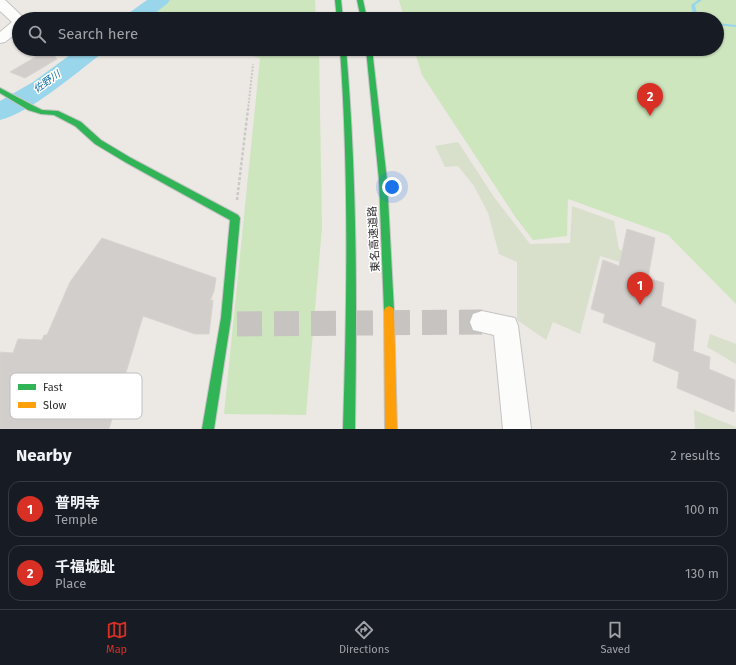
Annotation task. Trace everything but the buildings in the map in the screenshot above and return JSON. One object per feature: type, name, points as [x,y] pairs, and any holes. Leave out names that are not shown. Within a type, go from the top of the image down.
[{"type":"main road","points":[[338,0],[339,12]]},
{"type":"main road","points":[[360,0],[363,12]]},
{"type":"main road","name":"東名高速道路","points":[[344,56],[352,163],[352,283],[349,429]]},
{"type":"main road","name":"東名高速道路","points":[[370,56],[380,126],[388,252],[391,429]]},
{"type":"main road","points":[[0,90],[31,108],[41,112],[54,113],[78,124],[98,142],[128,160],[235,218],[232,321],[208,429]]},
{"type":"street","points":[[0,3],[12,15]]},
{"type":"street","points":[[0,39],[12,28]]},
{"type":"street","points":[[482,322],[506,326],[517,429]]},
{"type":"path","points":[[235,218],[253,64]]},
{"type":"green space","points":[[155,0],[315,0],[316,12],[148,12]]},
{"type":"green space","points":[[399,0],[736,0],[736,304],[668,235],[568,199],[567,236],[533,240],[516,218],[422,75],[416,56],[724,56],[724,12],[402,12]]},
{"type":"green space","points":[[251,56],[319,56],[322,227],[306,415],[224,414],[260,58]]},
{"type":"green space","points":[[458,142],[494,197],[530,244],[570,243],[572,206],[614,221],[619,249],[625,253],[623,263],[600,256],[580,334],[553,322],[546,340],[517,320],[517,262],[499,254],[488,213],[474,186],[458,166],[445,167],[435,146]]},
{"type":"green space","points":[[710,334],[736,344],[736,364],[707,347]]},
{"type":"green space","points":[[694,410],[736,427],[736,429],[695,429]]},
{"type":"waterway","name":"佐野川","points":[[143,12],[160,0]]},
{"type":"waterway","points":[[695,12],[693,5],[700,0]]},
{"type":"waterway","points":[[724,25],[736,26]]},
{"type":"waterway","name":"佐野川","points":[[0,112],[42,87],[84,56]]},
{"type":"tunnel","points":[[237,324],[482,322]]},
{"type":"traffic: fast","points":[[338,0],[339,12]]},
{"type":"traffic: fast","points":[[360,0],[363,12]]},
{"type":"traffic: fast","points":[[344,56],[347,97],[352,239],[349,429]]},
{"type":"traffic: fast","points":[[370,56],[383,180],[389,311]]},
{"type":"traffic: fast","points":[[0,90],[31,108],[41,112],[55,113],[78,124],[98,142],[128,160],[235,218],[226,318],[208,429]]},
{"type":"traffic: slow","points":[[389,311],[391,429]]},
{"type":"place","name":"千福城趾","points":[[650,116]]},
{"type":"place","name":"普明寺","points":[[640,305]]}]
